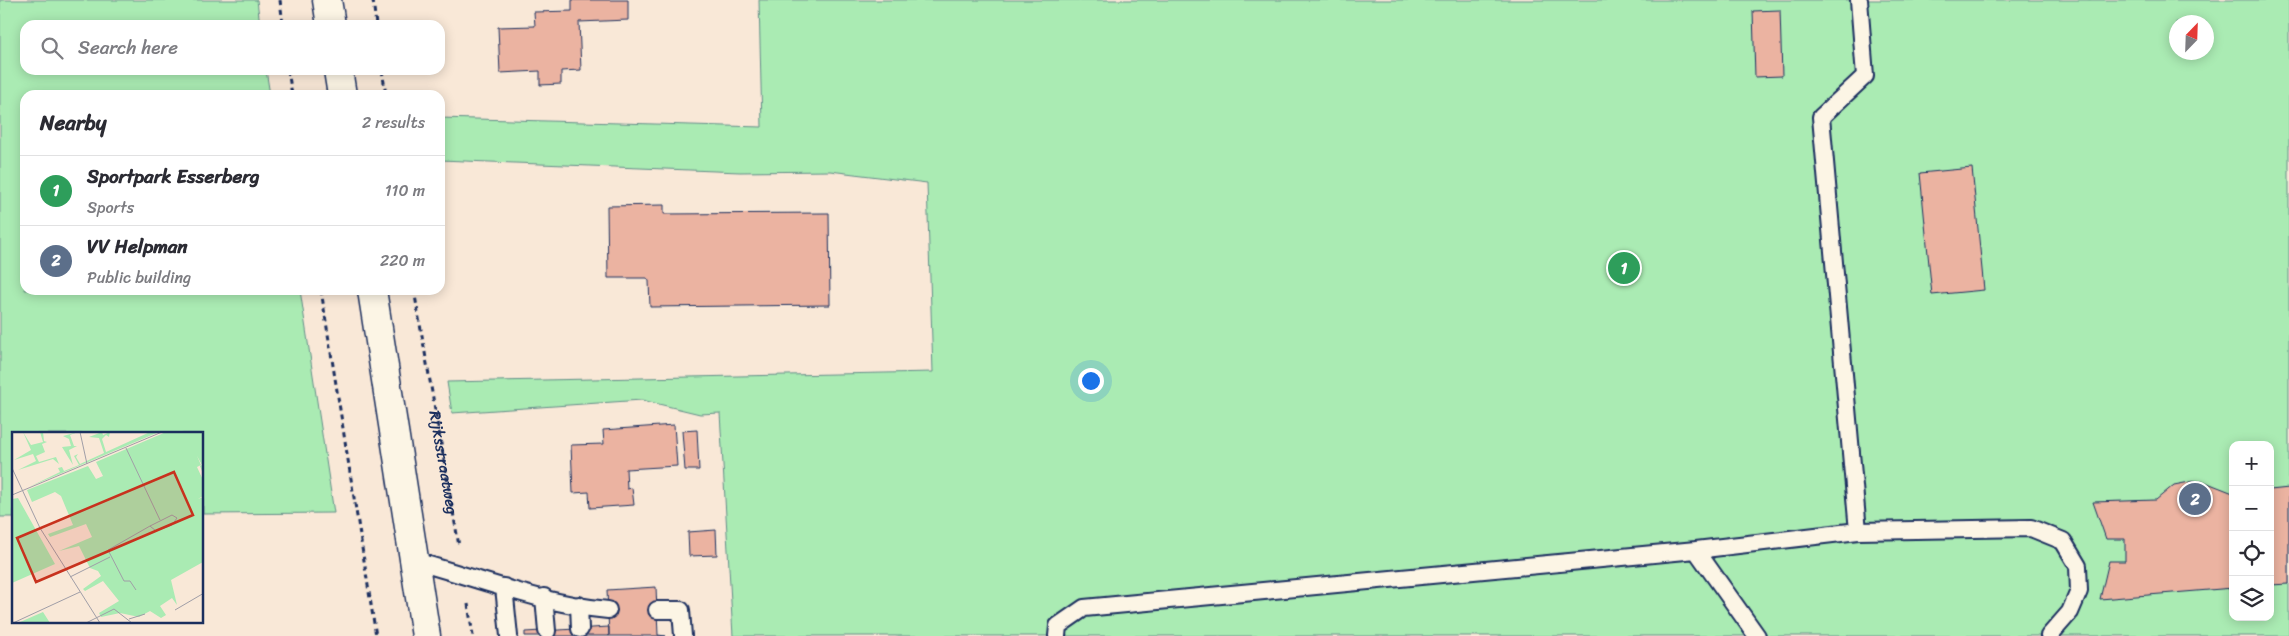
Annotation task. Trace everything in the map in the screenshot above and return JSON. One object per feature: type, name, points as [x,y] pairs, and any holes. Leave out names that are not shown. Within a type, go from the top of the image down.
[{"type":"main road","points":[[327,0],[330,20]]},
{"type":"main road","points":[[339,75],[341,90]]},
{"type":"main road","points":[[373,295],[426,636]]},
{"type":"lane","points":[[1858,531],[1821,117],[1864,76],[1859,0]]},
{"type":"lane","points":[[1057,636],[1058,626],[1084,608],[1696,550],[1858,531],[2031,528],[2063,541],[2078,566],[2079,591],[2070,612],[2049,636]]},
{"type":"lane","points":[[1696,550],[1757,636]]},
{"type":"lane","points":[[414,561],[544,597],[585,607],[608,610]]},
{"type":"lane","points":[[504,586],[509,636]]},
{"type":"lane","points":[[544,597],[547,631]]},
{"type":"lane","points":[[580,629],[585,607]]},
{"type":"lane","points":[[657,610],[681,610],[683,636]]},
{"type":"path","points":[[280,0],[282,20]]},
{"type":"path","points":[[373,0],[375,20]]},
{"type":"path","points":[[289,75],[291,90]]},
{"type":"path","points":[[383,75],[385,90]]},
{"type":"path","points":[[321,295],[376,636]]},
{"type":"path","name":"Rijksstraatweg","points":[[415,295],[473,636]]},
{"type":"green space","points":[[0,0],[257,0],[259,20],[20,20],[20,75],[267,75],[269,90],[20,90],[20,295],[301,295],[334,513],[204,514],[204,432],[12,432],[12,517],[0,517]]},
{"type":"green space","points":[[759,0],[2289,0],[2289,636],[733,636],[720,413],[700,414],[642,400],[452,413],[447,382],[933,372],[927,183],[830,171],[740,172],[445,160],[445,118],[762,127]]},
{"type":"building","points":[[572,0],[628,0],[628,20],[579,22],[581,70],[561,71],[561,84],[540,85],[540,71],[500,73],[498,27],[535,26],[534,12],[572,11]]},
{"type":"building","points":[[1780,10],[1782,76],[1755,77],[1753,11]]},
{"type":"building","points":[[1972,168],[1984,290],[1932,295],[1920,173]]},
{"type":"building","points":[[664,205],[664,214],[829,213],[830,305],[650,307],[649,281],[647,278],[608,278],[607,206]]},
{"type":"building","points":[[674,425],[677,466],[626,469],[627,489],[632,488],[634,505],[590,508],[589,492],[573,493],[571,445],[604,444],[603,430]]},
{"type":"building","points":[[697,430],[699,470],[685,470],[682,431]]},
{"type":"building","points":[[2195,481],[2205,482],[2229,491],[2229,588],[2100,599],[2109,561],[2125,561],[2125,539],[2106,539],[2093,502],[2156,500],[2174,485]]},
{"type":"building","points":[[2289,488],[2289,584],[2274,585],[2274,490]]},
{"type":"building","points":[[716,530],[717,555],[689,556],[688,532]]},
{"type":"building","points":[[656,587],[658,635],[666,636],[609,636],[607,590]]},
{"type":"building","points":[[609,627],[609,636],[525,636],[525,632]]},
{"type":"place","name":"Sportpark Esserberg","points":[[1624,268]]},
{"type":"place","name":"VV Helpman","points":[[2195,499]]}]
